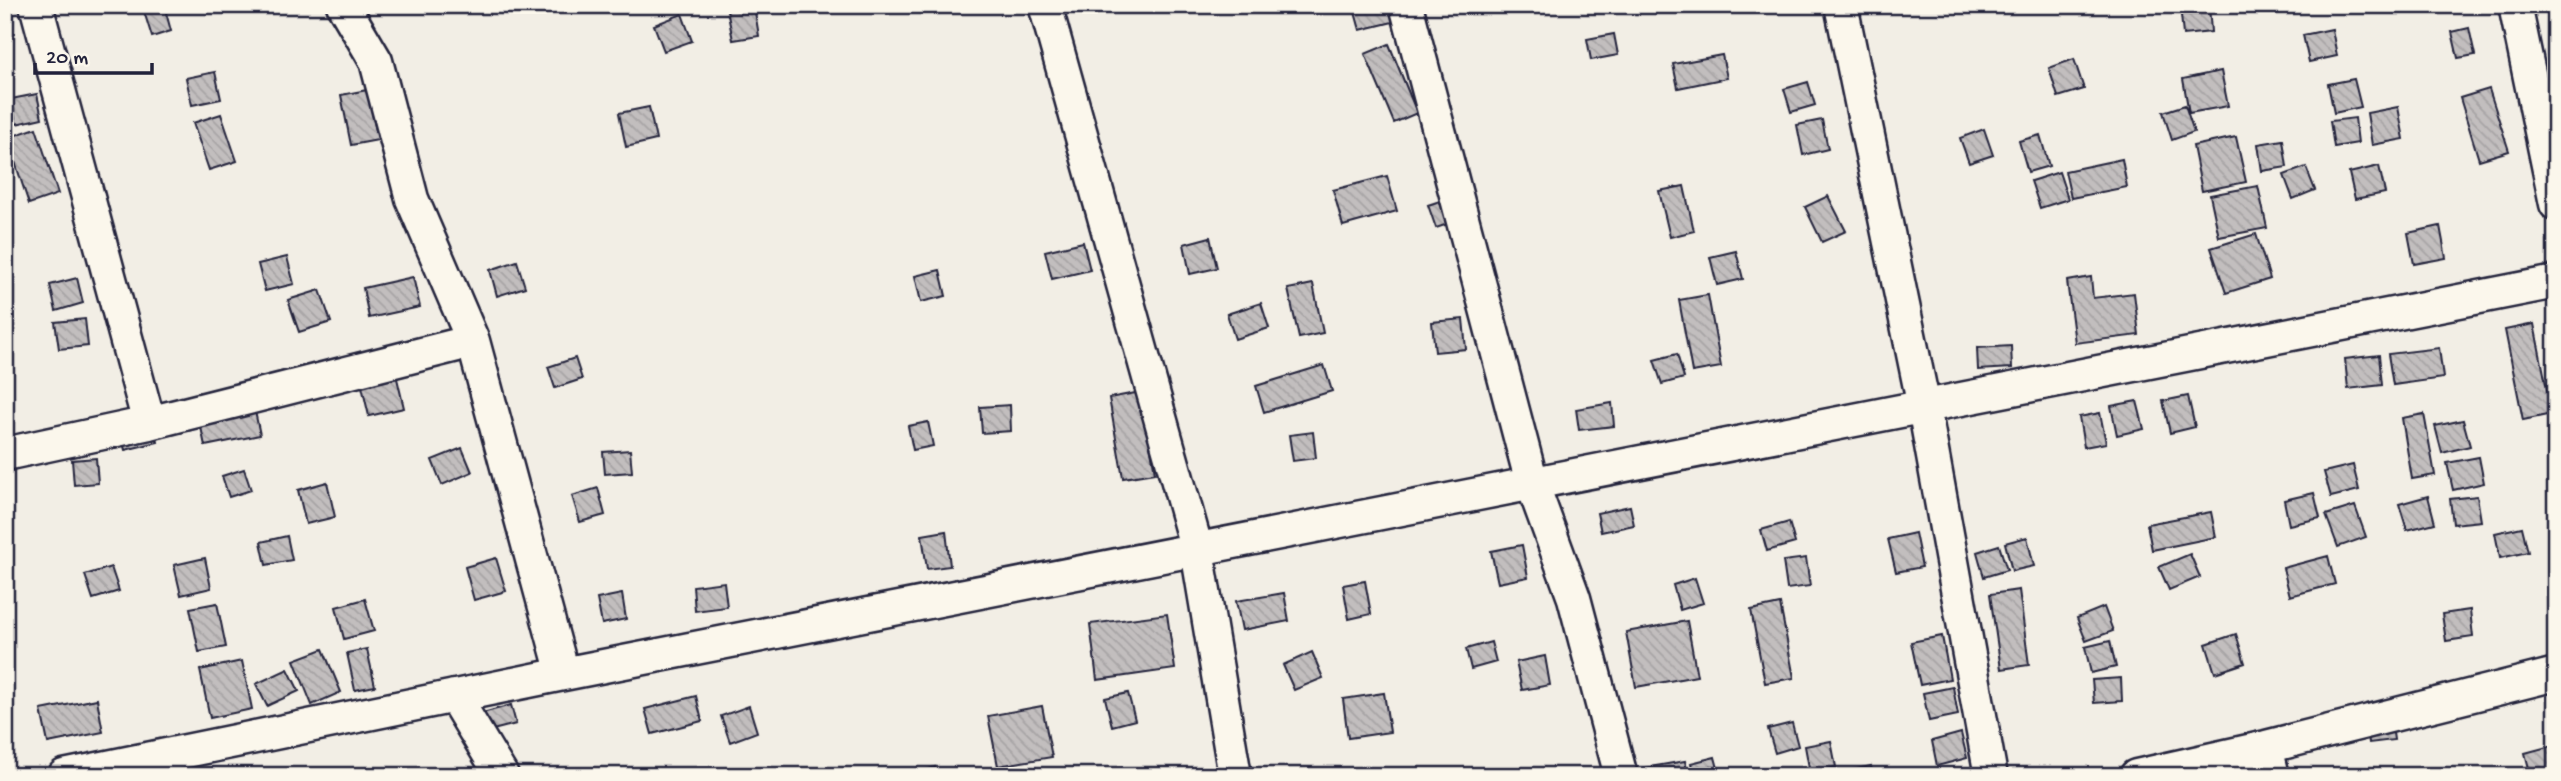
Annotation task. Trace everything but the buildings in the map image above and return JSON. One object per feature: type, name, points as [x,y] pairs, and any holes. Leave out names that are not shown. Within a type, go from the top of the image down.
[{"type":"street","points":[[36,5],[149,423]]},
{"type":"street","points":[[343,5],[376,61],[412,199],[473,341],[563,674]]},
{"type":"street","points":[[1045,5],[1197,550],[1236,776]]},
{"type":"street","points":[[1406,5],[1532,484],[1574,597],[1621,776]]},
{"type":"street","points":[[1841,5],[1924,407],[1991,776]]},
{"type":"street","points":[[2515,5],[2556,204]]},
{"type":"street","points":[[64,776],[563,674],[2556,282]]},
{"type":"street","points":[[5,454],[149,423],[473,341]]},
{"type":"street","points":[[2136,776],[2269,762],[2556,674]]},
{"type":"street","points":[[454,696],[502,776]]}]
